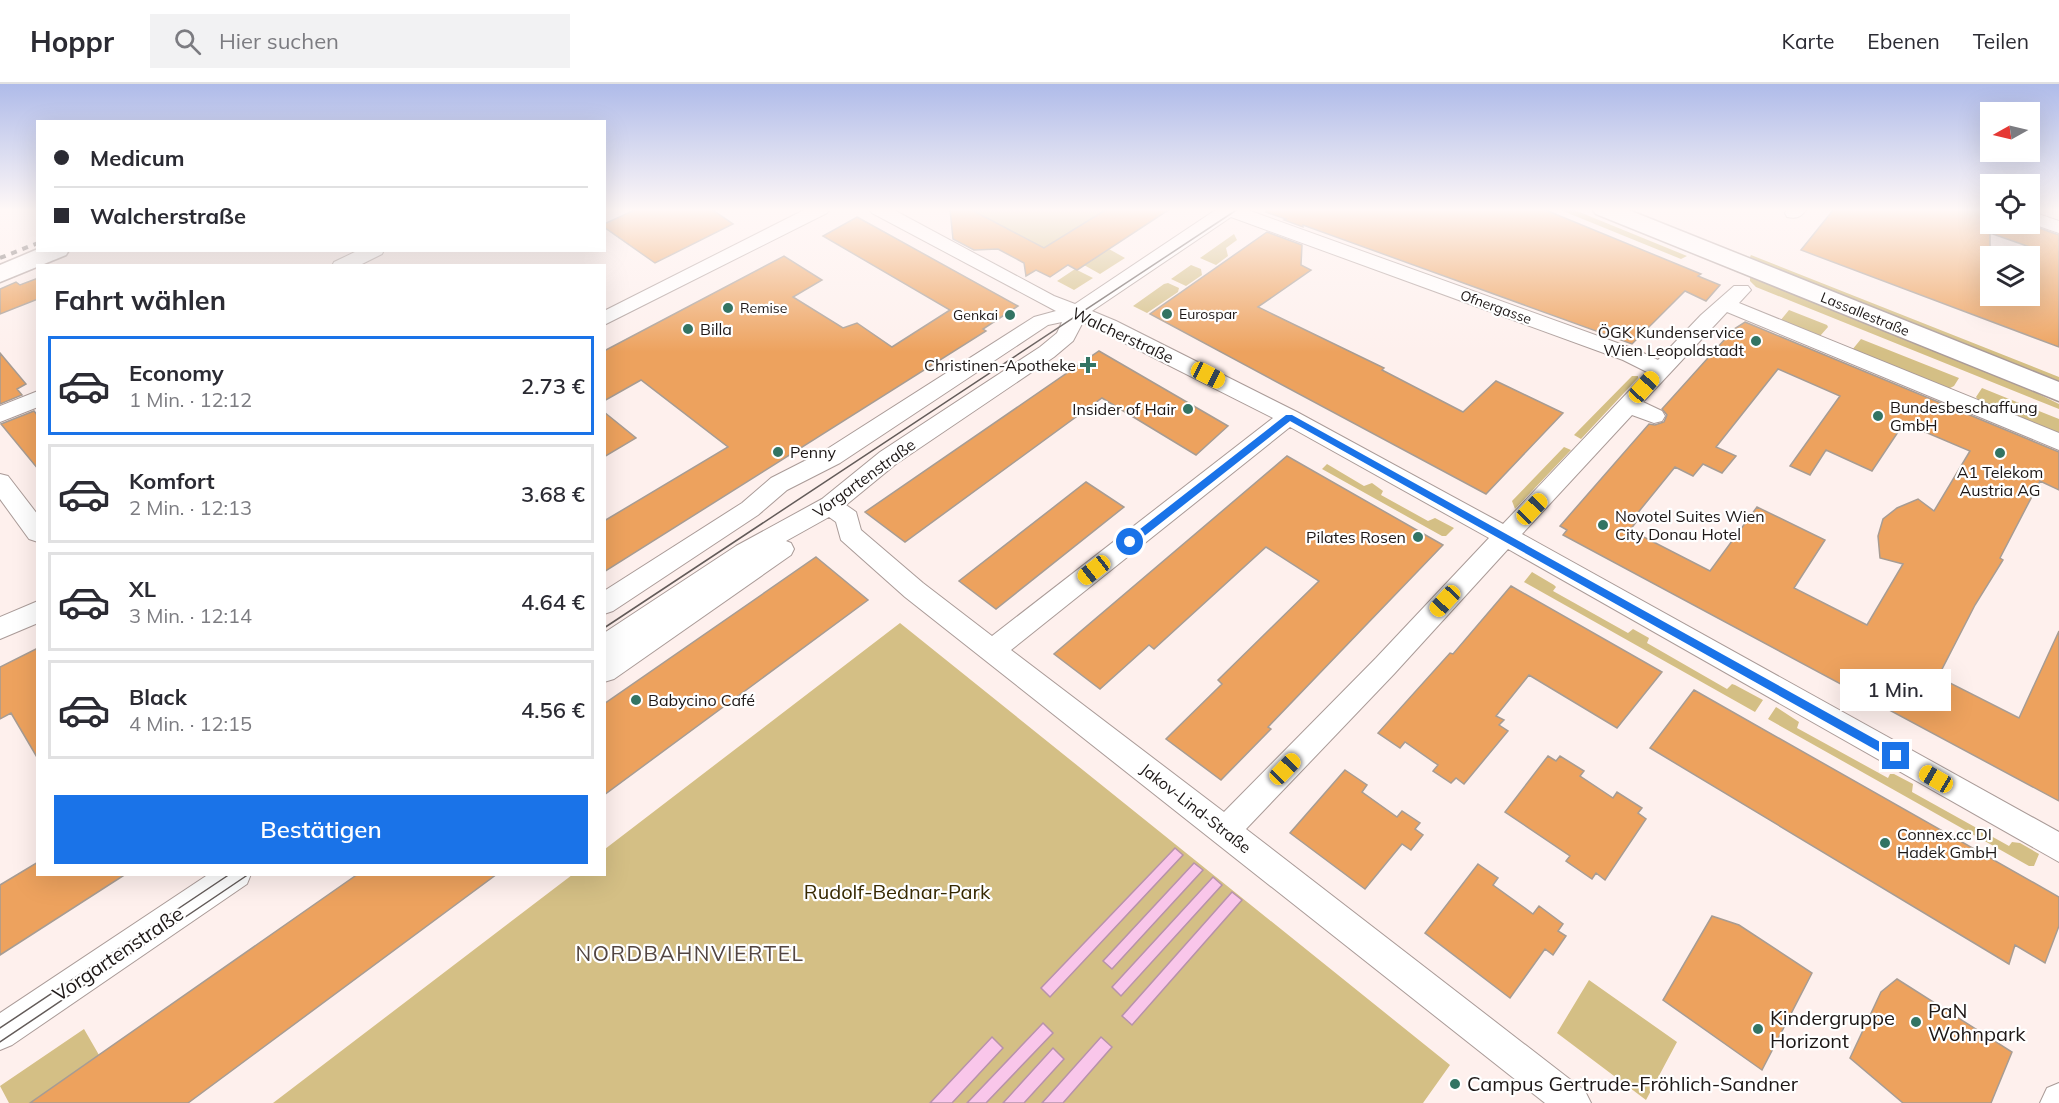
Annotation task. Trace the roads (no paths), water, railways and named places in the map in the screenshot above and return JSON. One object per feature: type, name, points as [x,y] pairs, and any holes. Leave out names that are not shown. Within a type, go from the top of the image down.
[{"type":"main road","points":[[0,274],[41,257]]},
{"type":"main road","name":"Lassallestraße","points":[[1722,257],[2059,392]]},
{"type":"main road","name":"Lassallestraße","points":[[1773,257],[2059,368]]},
{"type":"street","points":[[345,264],[361,257]]},
{"type":"street","points":[[606,318],[727,257]]},
{"type":"street","name":"Walcherstraße","points":[[966,257],[1047,300],[1109,325],[1289,417],[2059,848]]},
{"type":"street","name":"Vorgartenstraße","points":[[606,603],[741,516],[779,484],[832,457],[1041,321],[1077,312],[1160,257]]},
{"type":"street","name":"Ofnergasse","points":[[1358,257],[1630,356],[1660,370]]},
{"type":"street","points":[[1225,831],[1385,666],[1708,319],[1734,297],[2059,442]]},
{"type":"street","name":"Vorgartenstraße","points":[[606,646],[745,553],[830,505],[888,458],[1047,352],[1066,336],[1077,312]]},
{"type":"street","points":[[0,415],[36,399]]},
{"type":"street","points":[[1629,405],[1654,416]]},
{"type":"street","points":[[992,651],[1289,417]]},
{"type":"street","points":[[0,482],[36,530]]},
{"type":"street","points":[[606,669],[798,538],[818,522],[830,505]]},
{"type":"street","name":"Jakov-Lind-Straße","points":[[830,505],[847,518],[850,534],[914,590],[1573,1103]]},
{"type":"street","points":[[0,629],[36,612]]},
{"type":"street","name":"Vorgartenstraße","points":[[0,1033],[233,876]]},
{"type":"tram line","points":[[606,627],[1166,257]]},
{"type":"tram line","points":[[0,1028],[227,876]]},
{"type":"tram line","points":[[0,1042],[246,876]]},
{"type":"place","name":"Remise","points":[[728,308]]},
{"type":"place","name":"Eurospar","points":[[1167,314]]},
{"type":"place","name":"Genkai","points":[[1010,315]]},
{"type":"place","name":"Billa","points":[[688,329]]},
{"type":"place","name":"ÖGK Kundenservice Wien Leopoldstadt","points":[[1756,341]]},
{"type":"place","name":"Christinen-Apotheke","points":[[1088,365]]},
{"type":"place","name":"Insider of Hair","points":[[1188,409]]},
{"type":"place","name":"Bundesbeschaffung GmbH","points":[[1878,416]]},
{"type":"place","name":"Penny","points":[[778,452]]},
{"type":"place","name":"A1 Telekom Austria AG","points":[[2000,453]]},
{"type":"place","name":"Novotel Suites Wien City Donau Hotel","points":[[1603,525]]},
{"type":"place","name":"Pilates Rosen","points":[[1418,537]]},
{"type":"place","name":"Babycino Café","points":[[636,700]]},
{"type":"place","name":"Connex.cc DI Hadek GmbH","points":[[1885,843]]},
{"type":"place","name":"PaN Wohnpark","points":[[1916,1022]]},
{"type":"place","name":"Kindergruppe Horizont","points":[[1758,1029]]},
{"type":"place","name":"Campus Gertrude-Fröhlich-Sandner","points":[[1455,1084]]},
{"type":"district","name":"NORDBAHNVIERTEL","points":[[690,954]]},
{"type":"park label","name":"Rudolf-Bednar-Park","points":[[897,892]]}]
